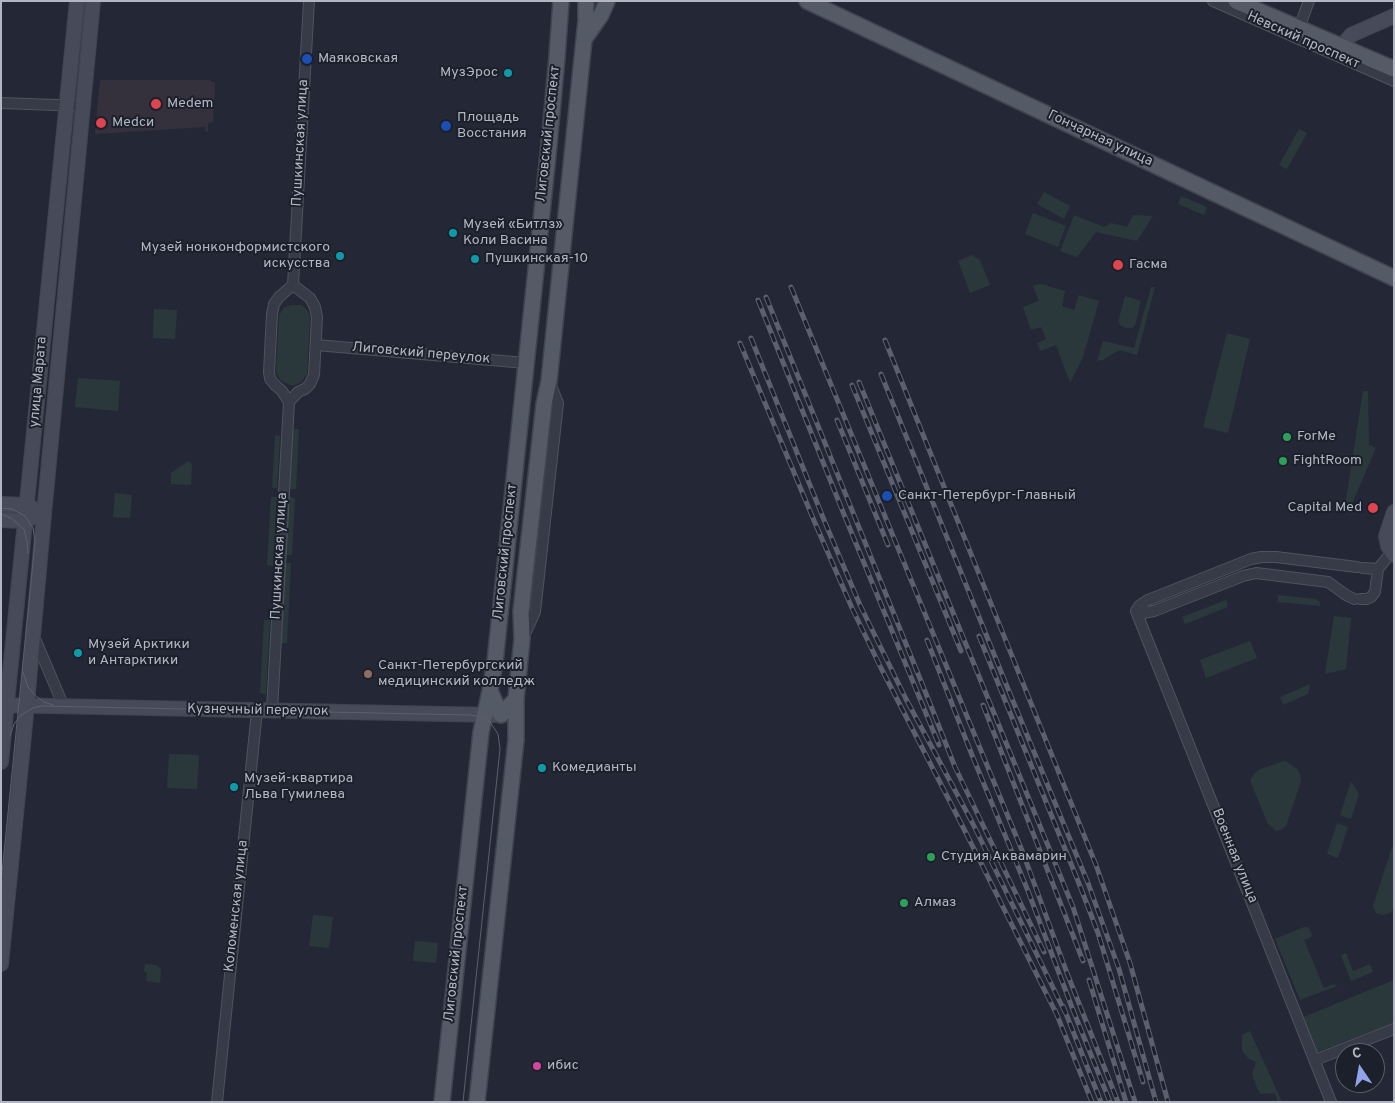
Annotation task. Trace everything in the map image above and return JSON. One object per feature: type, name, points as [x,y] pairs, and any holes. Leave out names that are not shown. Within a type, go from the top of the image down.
[{"type":"main road","name":"Лиговский проспект","points":[[477,1102],[516,740],[501,715],[490,691],[495,662],[544,193],[561,1]]},
{"type":"main road","name":"Лиговский проспект","points":[[442,1102],[481,732],[516,699],[522,639],[521,611],[544,404],[549,381],[586,20],[586,1]]},
{"type":"main road","points":[[584,39],[601,15],[608,1]]},
{"type":"main road","name":"Гончарная улица","points":[[807,1],[1394,278]]},
{"type":"main road","name":"Невский проспект","points":[[1236,1],[1299,28],[1339,51],[1394,69]]},
{"type":"main road","points":[[544,193],[568,195]]},
{"type":"street","name":"улица Марата","points":[[1,762],[4,706],[27,505],[77,1]]},
{"type":"street","name":"улица Марата","points":[[1,964],[93,1]]},
{"type":"street","name":"Пушкинская улица","points":[[264,711],[289,402],[282,391],[270,379],[272,314],[274,304],[279,297],[293,289],[309,1]]},
{"type":"street","points":[[586,20],[598,1]]},
{"type":"street","name":"Невский проспект","points":[[1213,1],[1339,51],[1394,81]]},
{"type":"street","points":[[1299,28],[1309,1]]},
{"type":"street","points":[[1339,51],[1351,35],[1394,16]]},
{"type":"street","points":[[1,103],[84,106]]},
{"type":"street","points":[[289,402],[298,392],[310,384],[314,375],[316,345],[317,316],[315,307],[310,298],[293,289]]},
{"type":"street","name":"Лиговский переулок","points":[[316,345],[526,363]]},
{"type":"street","points":[[282,391],[298,392]]},
{"type":"street","points":[[1,504],[27,505],[44,514]]},
{"type":"street","points":[[1378,569],[1276,557],[1261,557],[1251,559],[1148,600],[1139,606],[1136,611],[1143,613],[1154,611],[1243,576],[1256,573],[1328,582],[1346,595],[1357,599],[1367,599],[1375,592],[1378,569],[1393,552],[1388,546],[1386,536],[1394,512]]},
{"type":"street","points":[[1,520],[25,520],[44,514]]},
{"type":"street","name":"Военная улица","points":[[1136,611],[1331,1102]]},
{"type":"street","name":"улица Марата","points":[[33,634],[64,707]]},
{"type":"street","name":"Кузнечный переулок","points":[[4,706],[501,715]]},
{"type":"street","name":"Коломенская улица","points":[[217,1102],[264,711]]},
{"type":"street","points":[[1315,1060],[1394,1029]]},
{"type":"shaded area","name":"Medem","points":[[100,80],[209,80],[215,83],[213,122],[208,123],[208,132],[205,131],[205,127],[95,134]]},
{"type":"shaded area","points":[[1299,129],[1307,133],[1287,169],[1279,165]]},
{"type":"shaded area","points":[[1044,192],[1070,206],[1064,219],[1037,204]]},
{"type":"shaded area","points":[[1181,196],[1207,207],[1204,215],[1178,204]]},
{"type":"shaded area","points":[[1033,213],[1066,226],[1058,247],[1025,234]]},
{"type":"shaded area","points":[[1074,215],[1104,227],[1111,223],[1127,227],[1133,215],[1153,216],[1137,241],[1096,232],[1077,257],[1060,251]]},
{"type":"shaded area","points":[[972,255],[980,260],[990,285],[970,293],[958,261]]},
{"type":"shaded area","points":[[1041,284],[1065,291],[1062,306],[1074,310],[1079,295],[1099,301],[1083,357],[1070,383],[1056,345],[1040,351],[1037,343],[1046,339],[1041,327],[1031,330],[1023,307],[1039,301],[1033,286]]},
{"type":"shaded area","points":[[1151,287],[1155,287],[1137,355],[1119,350],[1103,360],[1097,361],[1103,341],[1134,348]]},
{"type":"shaded area","points":[[1125,296],[1141,301],[1135,326],[1131,328],[1121,326],[1118,322]]},
{"type":"shaded area","points":[[301,305],[309,313],[310,320],[307,374],[301,382],[295,385],[290,385],[280,380],[276,371],[279,315],[285,307]]},
{"type":"shaded area","points":[[154,309],[177,310],[175,339],[153,338]]},
{"type":"shaded area","points":[[1227,333],[1250,339],[1228,433],[1203,427]]},
{"type":"shaded area","points":[[78,378],[120,381],[118,411],[75,407]]},
{"type":"shaded area","points":[[1363,391],[1368,391],[1369,445],[1376,448],[1348,513],[1344,512]]},
{"type":"shaded area","points":[[293,429],[299,429],[296,489],[290,489]]},
{"type":"shaded area","points":[[275,435],[280,436],[277,488],[272,488]]},
{"type":"shaded area","points":[[188,461],[192,464],[191,485],[171,484],[171,473]]},
{"type":"shaded area","points":[[115,493],[132,495],[130,518],[113,517]]},
{"type":"shaded area","points":[[271,497],[277,497],[273,566],[267,565]]},
{"type":"shaded area","points":[[289,497],[295,498],[292,555],[286,555]]},
{"type":"shaded area","points":[[286,563],[291,563],[287,643],[281,643]]},
{"type":"shaded area","points":[[1278,595],[1316,599],[1320,602],[1320,606],[1278,602]]},
{"type":"shaded area","points":[[1226,600],[1228,607],[1185,624],[1182,617]]},
{"type":"shaded area","points":[[1334,616],[1351,618],[1346,669],[1325,674]]},
{"type":"shaded area","points":[[264,620],[270,620],[266,694],[260,693]]},
{"type":"shaded area","points":[[1250,641],[1257,658],[1206,678],[1200,660]]},
{"type":"shaded area","points":[[1310,684],[1308,694],[1283,705],[1280,697]]},
{"type":"shaded area","points":[[169,754],[199,755],[197,789],[167,788]]},
{"type":"shaded area","points":[[1286,761],[1297,769],[1301,781],[1286,826],[1277,831],[1268,824],[1251,783],[1251,778],[1258,770]]},
{"type":"shaded area","points":[[1351,781],[1359,794],[1351,819],[1340,815]]},
{"type":"shaded area","points":[[1337,823],[1348,827],[1338,858],[1327,854]]},
{"type":"shaded area","points":[[1392,847],[1394,847],[1394,909],[1390,913],[1382,915],[1376,913],[1373,906]]},
{"type":"shaded area","points":[[313,915],[333,917],[329,948],[309,946]]},
{"type":"shaded area","points":[[1304,927],[1310,929],[1312,935],[1304,940],[1324,988],[1334,984],[1337,986],[1300,1000],[1275,939]]},
{"type":"shaded area","points":[[415,941],[438,943],[436,963],[413,961]]},
{"type":"shaded area","points":[[1346,953],[1353,971],[1370,964],[1373,972],[1351,981],[1341,955]]},
{"type":"shaded area","points":[[145,964],[156,965],[161,969],[160,983],[146,981]]},
{"type":"shaded area","points":[[1394,980],[1394,1023],[1341,1043],[1335,1043],[1335,1045],[1315,1053],[1301,1018]]},
{"type":"shaded area","points":[[1250,1031],[1282,1102],[1278,1102],[1275,1093],[1261,1094],[1257,1088],[1252,1074],[1256,1062],[1249,1059],[1242,1051],[1242,1035]]},
{"type":"tram line","points":[[1,508],[12,509],[25,516],[33,528],[35,542],[1,883]]},
{"type":"tram line","points":[[1,514],[11,518],[24,529],[28,553]]},
{"type":"tram line","points":[[23,672],[28,687],[36,696],[44,702],[53,705]]},
{"type":"tram line","points":[[10,736],[14,724],[21,715],[41,706],[470,715],[490,722],[498,734],[500,749],[463,1102]]},
{"type":"railway","points":[[791,287],[1023,853],[1067,973],[1118,1102]]},
{"type":"railway","points":[[766,297],[955,767],[1044,952]]},
{"type":"railway","points":[[758,300],[939,745]]},
{"type":"railway","points":[[751,338],[860,605],[906,699],[972,822],[1065,1012]]},
{"type":"railway","points":[[885,340],[1096,865],[1130,963],[1168,1102]]},
{"type":"railway","points":[[740,343],[852,608],[1058,1017]]},
{"type":"railway","points":[[881,374],[1088,883],[1119,969],[1156,1102]]},
{"type":"railway","points":[[859,382],[1073,907],[1135,1102]]},
{"type":"railway","points":[[852,385],[961,651]]},
{"type":"railway","points":[[837,420],[888,545]]},
{"type":"railway","points":[[979,636],[1098,933],[1143,1082]]},
{"type":"railway","points":[[927,640],[1110,1102]]},
{"type":"railway","points":[[983,705],[1083,961]]},
{"type":"railway","points":[[1089,980],[1126,1102]]},
{"type":"railway","points":[[1063,1006],[1101,1102]]},
{"type":"railway","points":[[1055,1010],[1092,1102]]},
{"type":"place","name":"Маяковская","points":[[307,59]]},
{"type":"place","name":"МузЭрос","points":[[508,73]]},
{"type":"place","name":"Medem","points":[[156,104]]},
{"type":"place","name":"Medси","points":[[101,123]]},
{"type":"place","name":"Площадь Восстания","points":[[446,126]]},
{"type":"place","name":"Музей «Битлз» Коли Васина","points":[[453,233]]},
{"type":"place","name":"Музей нонконформистского искусства","points":[[340,256]]},
{"type":"place","name":"Пушкинская-10","points":[[475,259]]},
{"type":"place","name":"Гасма","points":[[1118,265]]},
{"type":"place","name":"ForMe","points":[[1287,437]]},
{"type":"place","name":"FightRoom","points":[[1283,461]]},
{"type":"place","name":"Санкт-Петербург-Главный","points":[[887,496]]},
{"type":"place","name":"Capital Med","points":[[1373,508]]},
{"type":"place","name":"Музей Арктики и Антарктики","points":[[78,653]]},
{"type":"place","name":"Санкт-Петербургский медицинский колледж","points":[[368,674]]},
{"type":"place","name":"Комедианты","points":[[542,768]]},
{"type":"place","name":"Музей-квартира Льва Гумилева","points":[[234,787]]},
{"type":"place","name":"Студия Аквамарин","points":[[931,857]]},
{"type":"place","name":"Алмаз","points":[[904,903]]},
{"type":"place","name":"ибис","points":[[537,1066]]}]
